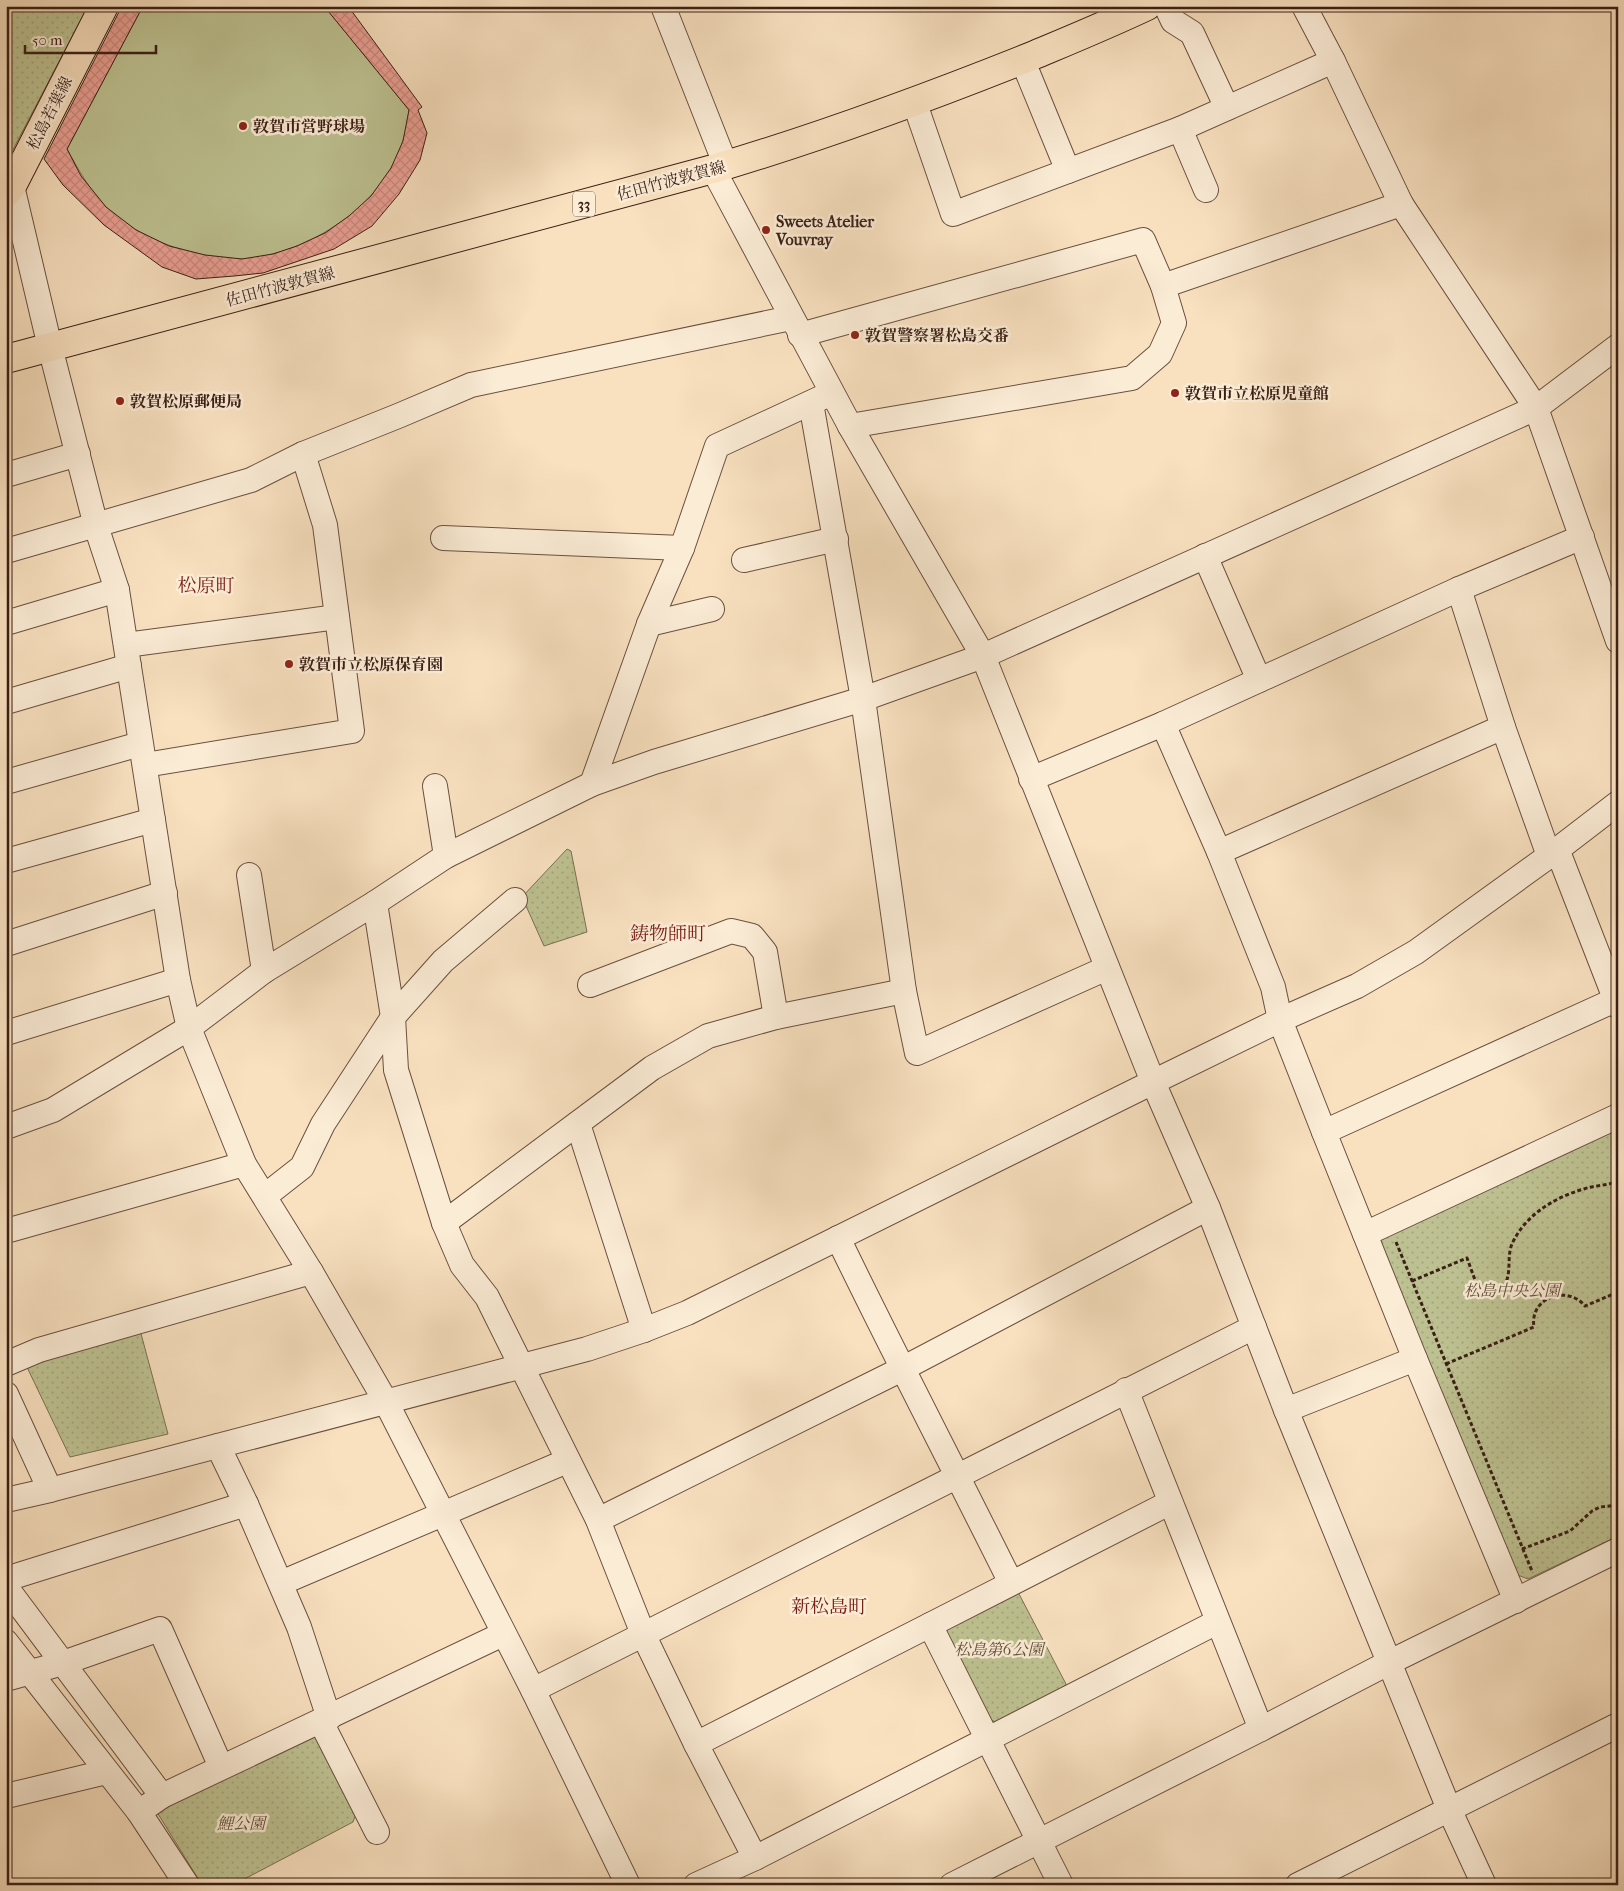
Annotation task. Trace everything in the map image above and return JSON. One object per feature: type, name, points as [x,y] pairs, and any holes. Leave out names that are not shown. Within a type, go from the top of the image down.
[{"type":"main road","name":"松島若葉線","points":[[9,190],[104,6]]},
{"type":"main road","name":"佐田竹波敦賀線","points":[[6,359],[719,168],[771,152],[914,101],[1022,59],[1147,6]]},
{"type":"street","points":[[663,6],[719,168],[796,326],[850,426],[983,656],[1153,1082],[1208,1208],[1286,1410],[1449,1809],[1484,1885]]},
{"type":"street","points":[[1166,6],[1173,21],[1192,32],[1227,108]]},
{"type":"street","points":[[1304,6],[1333,61],[1401,204],[1536,408],[1618,641]]},
{"type":"street","points":[[1022,59],[1068,171]]},
{"type":"street","points":[[914,101],[953,214],[1180,129],[1333,61]]},
{"type":"street","points":[[1180,129],[1206,190]]},
{"type":"street","points":[[9,190],[96,526],[116,590],[178,980],[189,1028],[244,1164],[312,1272],[386,1402],[533,1690],[628,1885]]},
{"type":"street","points":[[1163,286],[1401,204]]},
{"type":"street","points":[[6,551],[252,480],[303,454],[471,384],[796,326],[1143,240],[1163,286],[1174,323],[1160,354],[1132,378],[850,426]]},
{"type":"street","points":[[6,1127],[53,1110],[189,1028],[264,970],[374,903],[446,856],[592,784],[654,762],[863,699],[983,656],[1536,408],[1618,346]]},
{"type":"street","points":[[592,784],[649,624],[682,548],[717,446],[832,392]]},
{"type":"street","points":[[811,403],[863,699],[904,991],[917,1053],[1107,968]]},
{"type":"street","points":[[6,475],[78,454]]},
{"type":"street","points":[[6,782],[143,755],[352,731],[325,525],[303,454]]},
{"type":"street","points":[[1031,778],[1163,724],[1460,589],[1582,537]]},
{"type":"street","points":[[443,538],[682,548]]},
{"type":"street","points":[[744,560],[836,539]]},
{"type":"street","points":[[1205,556],[1260,680]]},
{"type":"street","points":[[1324,1132],[1617,1003],[1553,852],[1503,727],[1460,589]]},
{"type":"street","points":[[6,624],[116,590]]},
{"type":"street","points":[[649,624],[712,609]]},
{"type":"street","points":[[6,702],[127,656],[337,617]]},
{"type":"street","points":[[1163,724],[1219,852],[1273,987],[1280,1020],[1324,1132],[1415,1359],[1516,1601]]},
{"type":"street","points":[[1219,852],[1503,727]]},
{"type":"street","points":[[435,786],[446,856]]},
{"type":"street","points":[[6,1500],[588,1349],[687,1313],[1280,1020],[1357,986],[1416,952],[1618,803]]},
{"type":"street","points":[[6,861],[154,820]]},
{"type":"street","points":[[249,876],[264,970]]},
{"type":"street","points":[[6,944],[165,893]]},
{"type":"street","points":[[265,1196],[302,1167],[322,1124],[393,1017],[443,961],[515,900]]},
{"type":"street","points":[[374,903],[393,1017],[396,1070],[444,1223],[462,1265],[487,1297],[598,1520],[643,1634],[754,1858]]},
{"type":"street","points":[[590,985],[731,931],[752,936],[765,952],[776,1018]]},
{"type":"street","points":[[6,1034],[178,980]]},
{"type":"street","points":[[444,1223],[652,1068],[708,1036],[776,1018],[904,991]]},
{"type":"street","points":[[1365,1234],[1618,1116]]},
{"type":"street","points":[[578,1124],[644,1330]]},
{"type":"street","points":[[6,1231],[244,1164]]},
{"type":"street","points":[[598,1520],[902,1369],[1208,1208]]},
{"type":"street","points":[[838,1238],[902,1369],[1011,1583]]},
{"type":"street","points":[[6,1364],[39,1350],[312,1272]]},
{"type":"street","points":[[533,1690],[1254,1327]]},
{"type":"street","points":[[1286,1410],[1415,1359]]},
{"type":"street","points":[[1126,1390],[1261,1729]]},
{"type":"street","points":[[6,1394],[50,1490]]},
{"type":"street","points":[[218,1446],[281,1583],[299,1627],[325,1720],[377,1832]]},
{"type":"street","points":[[281,1583],[567,1461]]},
{"type":"street","points":[[696,1744],[1170,1503]]},
{"type":"street","points":[[6,1579],[246,1504]]},
{"type":"street","points":[[952,1885],[1390,1662],[1618,1550]]},
{"type":"street","points":[[6,1587],[162,1796]]},
{"type":"street","points":[[696,1885],[754,1858],[1217,1622]]},
{"type":"street","points":[[930,1625],[1061,1885]]},
{"type":"street","points":[[6,1679],[63,1663],[160,1629],[221,1767]]},
{"type":"street","points":[[139,1812],[162,1796],[221,1767],[325,1720],[503,1634]]},
{"type":"street","points":[[6,1642],[139,1812],[184,1884]]},
{"type":"street","points":[[1298,1885],[1618,1725]]},
{"type":"street","points":[[6,1796],[106,1772]]},
{"type":"path","points":[[1412,1281],[1467,1258],[1475,1280],[1482,1288],[1491,1291],[1502,1288],[1507,1281],[1511,1247],[1516,1236],[1533,1216],[1552,1203],[1576,1191],[1617,1182]]},
{"type":"path","points":[[1394,1238],[1534,1576]]},
{"type":"path","points":[[1446,1364],[1534,1327],[1536,1310],[1549,1298],[1569,1295],[1577,1298],[1585,1306],[1618,1292]]},
{"type":"path","points":[[1522,1548],[1570,1531],[1592,1510],[1618,1505]]},
{"type":"green space","points":[[6,6],[88,6],[6,163]]},
{"type":"green space","name":"敦賀市営野球場","points":[[143,6],[324,6],[409,110],[403,140],[393,164],[379,186],[341,222],[318,236],[294,247],[269,255],[244,259],[213,257],[174,247],[131,227],[105,206],[94,193],[67,149]]},
{"type":"green space","points":[[567,849],[571,851],[587,932],[544,946],[522,897]]},
{"type":"green space","name":"松島中央公園","points":[[1618,1123],[1618,1536],[1528,1579],[1515,1574],[1378,1243],[1384,1233]]},
{"type":"green space","points":[[140,1330],[168,1434],[70,1457],[25,1363]]},
{"type":"green space","name":"松島第6公園","points":[[1018,1592],[1066,1684],[1064,1688],[996,1722],[988,1719],[944,1636],[946,1627]]},
{"type":"green space","name":"鯉公園","points":[[316,1733],[356,1814],[353,1822],[233,1885],[202,1885],[155,1809]]},
{"type":"building","points":[[122,6],[143,6],[67,149],[81,176],[106,207],[136,230],[169,246],[205,255],[242,259],[273,254],[297,246],[325,233],[349,216],[371,196],[391,168],[403,141],[409,110],[324,6],[348,6],[422,107],[418,110],[427,133],[420,160],[399,194],[372,226],[334,249],[263,273],[196,279],[162,267],[104,225],[63,185],[44,159]]},
{"type":"place","name":"敦賀市営野球場","points":[[243,126]]},
{"type":"place","name":"Sweets Atelier Vouvray","points":[[766,230]]},
{"type":"place","name":"敦賀警察署松島交番","points":[[855,335]]},
{"type":"place","name":"敦賀市立松原児童館","points":[[1175,393]]},
{"type":"place","name":"敦賀松原郵便局","points":[[120,401]]},
{"type":"place","name":"敦賀市立松原保育園","points":[[289,664]]},
{"type":"district","name":"松原町","points":[[206,585]]},
{"type":"district","name":"鋳物師町","points":[[668,933]]},
{"type":"district","name":"新松島町","points":[[829,1606]]}]
